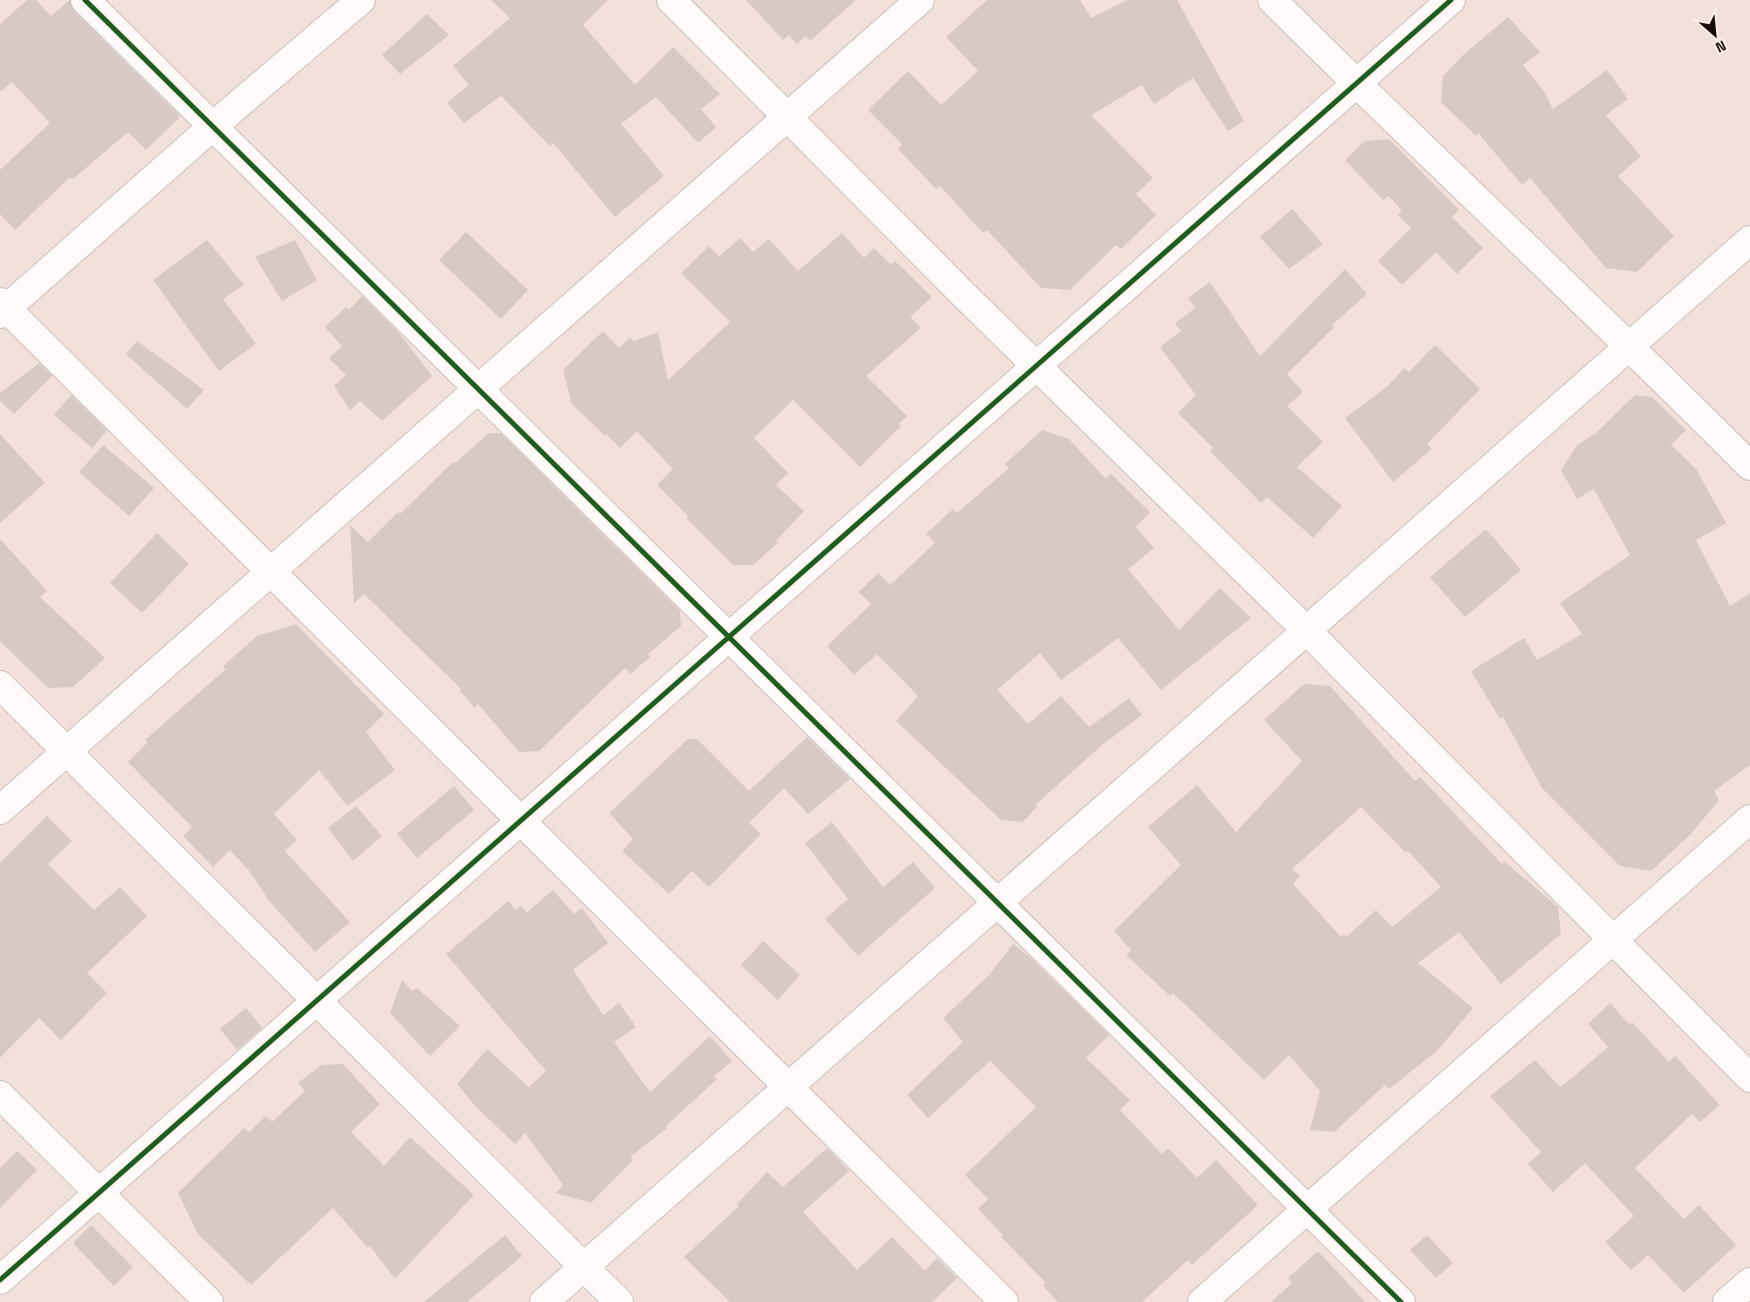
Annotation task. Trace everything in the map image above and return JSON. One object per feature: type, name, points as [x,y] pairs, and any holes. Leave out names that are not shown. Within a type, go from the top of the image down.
[{"type":"street","points":[[85,0],[1401,1302]]},
{"type":"street","points":[[361,0],[2,308],[271,572],[1004,1302]]},
{"type":"street","points":[[670,0],[1036,366],[1307,631],[1750,1078]]},
{"type":"street","points":[[0,810],[920,0]]},
{"type":"street","points":[[1272,0],[1356,84],[1631,346],[1750,466]]},
{"type":"street","points":[[0,1280],[1451,0]]},
{"type":"street","points":[[544,1302],[999,904],[1750,240]]},
{"type":"street","points":[[0,685],[618,1302]]},
{"type":"street","points":[[1202,1302],[1750,819]]},
{"type":"street","points":[[0,1094],[209,1302]]},
{"type":"street","points":[[1727,1302],[1750,1282]]},
{"type":"building","points":[[27,0],[36,0],[51,16],[70,0],[74,11],[179,115],[179,118],[146,150],[128,132],[73,179],[70,177],[15,230],[0,214],[0,170],[50,123],[12,82],[0,92],[0,24]]},
{"type":"building","points":[[491,0],[608,0],[583,25],[635,85],[673,47],[720,94],[701,109],[716,127],[698,143],[656,97],[621,124],[664,176],[615,217],[553,143],[550,146],[501,96],[464,123],[447,103],[469,85],[453,66],[510,18]]},
{"type":"building","points":[[746,0],[856,0],[810,41],[806,36],[797,44],[789,35],[783,40]]},
{"type":"building","points":[[987,0],[1080,0],[1091,18],[1127,0],[1177,0],[1244,121],[1228,131],[1193,78],[1154,104],[1142,85],[1091,115],[1153,178],[1136,194],[1156,215],[1121,249],[1116,245],[1070,290],[1041,288],[987,230],[983,233],[940,186],[936,189],[898,149],[902,144],[868,110],[908,71],[941,105],[978,71],[946,37]]},
{"type":"building","points":[[427,14],[449,35],[400,74],[382,55]]},
{"type":"building","points":[[1508,17],[1540,52],[1523,65],[1545,93],[1553,109],[1607,70],[1628,99],[1606,115],[1641,156],[1618,176],[1674,236],[1637,272],[1606,268],[1530,178],[1522,185],[1478,133],[1476,136],[1441,102],[1443,76],[1462,56]]},
{"type":"building","points":[[1389,139],[1459,210],[1452,217],[1483,248],[1457,274],[1436,252],[1402,285],[1378,261],[1411,228],[1398,215],[1402,211],[1389,196],[1383,200],[1345,160],[1365,141]]},
{"type":"building","points":[[1292,209],[1323,244],[1289,269],[1260,237]]},
{"type":"building","points":[[466,232],[528,290],[501,319],[439,260]]},
{"type":"building","points":[[842,233],[864,258],[874,248],[891,265],[895,261],[932,297],[910,317],[921,328],[866,376],[907,416],[899,424],[901,426],[860,467],[793,400],[754,438],[788,473],[776,485],[804,511],[776,541],[778,543],[753,565],[733,565],[686,518],[688,516],[657,485],[673,469],[637,431],[620,448],[606,434],[604,435],[572,404],[563,370],[603,331],[619,348],[630,337],[634,341],[658,332],[668,380],[730,322],[681,273],[709,246],[719,256],[740,238],[753,252],[769,239],[798,271]]},
{"type":"building","points":[[207,240],[244,285],[223,299],[256,344],[219,371],[153,280]]},
{"type":"building","points":[[295,240],[317,280],[282,301],[255,257]]},
{"type":"building","points":[[1345,269],[1367,294],[1332,325],[1334,327],[1287,374],[1303,392],[1287,406],[1323,442],[1297,467],[1342,506],[1313,538],[1267,497],[1261,503],[1210,451],[1213,448],[1178,413],[1196,395],[1160,347],[1181,331],[1175,323],[1195,308],[1188,298],[1210,282],[1260,356]]},
{"type":"building","points":[[362,296],[400,334],[432,376],[382,421],[360,401],[350,410],[334,386],[346,375],[329,358],[342,346],[325,327],[346,307],[349,310]]},
{"type":"building","points":[[137,341],[204,390],[187,409],[126,354]]},
{"type":"building","points":[[1435,345],[1480,389],[1427,444],[1432,449],[1393,482],[1345,418],[1388,386],[1404,368],[1409,372]]},
{"type":"building","points":[[39,363],[52,376],[14,414],[0,401],[0,393]]},
{"type":"building","points":[[71,395],[107,430],[92,448],[54,415]]},
{"type":"building","points":[[1635,395],[1652,397],[1686,430],[1671,445],[1696,469],[1726,523],[1696,540],[1730,606],[1750,593],[1750,765],[1714,791],[1719,800],[1690,835],[1651,871],[1620,866],[1542,788],[1503,717],[1500,719],[1471,671],[1524,638],[1537,660],[1582,634],[1560,603],[1630,555],[1594,489],[1577,499],[1561,470],[1577,445],[1596,433]]},
{"type":"building","points":[[1042,430],[1069,439],[1106,479],[1111,474],[1150,512],[1136,527],[1154,548],[1128,569],[1179,630],[1220,588],[1251,618],[1161,690],[1118,638],[1061,680],[1040,653],[997,690],[1028,724],[1061,696],[1089,727],[1129,698],[1142,715],[1101,746],[1035,805],[1037,807],[1023,822],[1001,820],[896,721],[918,696],[877,654],[854,675],[827,646],[871,604],[859,592],[878,573],[890,585],[935,543],[926,534],[953,509],[957,513],[1009,468],[1005,464]]},
{"type":"building","points":[[489,433],[501,433],[680,611],[681,626],[648,654],[650,657],[630,674],[625,668],[539,751],[519,752],[478,704],[475,708],[459,690],[461,689],[364,594],[354,603],[350,525],[368,542],[398,512],[400,514],[453,462],[455,463]]},
{"type":"building","points":[[0,434],[45,483],[0,523]]},
{"type":"building","points":[[103,445],[154,488],[129,516],[79,472]]},
{"type":"building","points":[[1486,529],[1521,570],[1465,617],[1430,577]]},
{"type":"building","points":[[157,533],[189,564],[142,613],[110,583]]},
{"type":"building","points":[[0,539],[47,591],[40,597],[105,658],[73,687],[48,688],[0,641]]},
{"type":"building","points":[[296,624],[384,714],[366,732],[395,770],[347,806],[319,770],[274,814],[297,840],[285,851],[350,922],[315,952],[270,902],[250,872],[230,850],[213,867],[183,836],[192,827],[128,762],[148,742],[145,740],[226,669],[223,666],[257,636]]},
{"type":"building","points":[[1304,684],[1330,686],[1415,781],[1420,777],[1502,864],[1504,861],[1558,907],[1561,934],[1501,984],[1459,932],[1418,963],[1473,1008],[1438,1050],[1389,1089],[1385,1085],[1334,1132],[1310,1130],[1320,1091],[1289,1055],[1264,1080],[1173,993],[1170,996],[1126,955],[1131,950],[1114,931],[1181,865],[1148,827],[1197,785],[1236,832],[1302,761],[1264,720]],"holes":[[[1361,807],[1406,853],[1408,851],[1441,887],[1392,927],[1376,910],[1346,937],[1344,934],[1341,937],[1293,884],[1300,876],[1292,869]]]},
{"type":"building","points":[[807,737],[850,779],[808,814],[784,788],[749,823],[761,834],[709,887],[692,871],[669,894],[622,851],[633,839],[609,813],[688,739],[697,739],[749,791]]},
{"type":"building","points":[[454,786],[474,810],[417,858],[397,834]]},
{"type":"building","points":[[356,806],[382,836],[353,861],[328,828]]},
{"type":"building","points":[[47,816],[72,841],[48,864],[94,910],[120,887],[147,916],[87,973],[107,993],[61,1040],[39,1018],[0,1058],[0,863]]},
{"type":"building","points":[[832,822],[883,887],[913,862],[935,888],[858,956],[825,919],[848,899],[805,843]]},
{"type":"building","points":[[553,890],[574,914],[582,908],[608,943],[573,970],[603,1015],[619,1003],[636,1027],[614,1042],[650,1092],[710,1036],[732,1061],[714,1076],[717,1079],[666,1126],[667,1128],[630,1157],[633,1160],[591,1203],[556,1193],[563,1185],[525,1133],[515,1144],[475,1106],[457,1084],[487,1049],[529,1087],[546,1071],[446,954],[508,901],[516,910],[521,906],[527,912]]},
{"type":"building","points":[[763,941],[800,975],[778,1000],[741,965]]},
{"type":"building","points":[[1013,944],[1031,958],[1109,1035],[1086,1058],[1130,1100],[1120,1110],[1162,1154],[1168,1148],[1197,1178],[1216,1160],[1258,1205],[1192,1265],[1188,1260],[1142,1302],[1058,1302],[1043,1286],[1046,1283],[1001,1237],[1003,1235],[978,1209],[988,1199],[965,1175],[1036,1107],[990,1061],[928,1118],[907,1095],[963,1042],[943,1018],[989,975]]},
{"type":"building","points":[[402,980],[412,991],[417,988],[460,1026],[430,1056],[390,1013]]},
{"type":"building","points":[[1610,1003],[1630,1025],[1632,1022],[1669,1062],[1675,1056],[1720,1105],[1700,1122],[1692,1114],[1635,1168],[1684,1219],[1699,1205],[1736,1245],[1684,1293],[1648,1255],[1631,1270],[1605,1242],[1634,1216],[1585,1163],[1553,1192],[1528,1164],[1541,1152],[1490,1096],[1535,1060],[1560,1087],[1573,1077],[1608,1047],[1588,1024]]},
{"type":"building","points":[[246,1008],[262,1028],[237,1050],[220,1029]]},
{"type":"building","points":[[343,1064],[380,1104],[351,1132],[384,1166],[410,1137],[474,1195],[395,1279],[370,1246],[368,1248],[333,1208],[251,1285],[198,1234],[178,1193],[244,1128],[249,1132],[266,1116],[272,1122],[305,1091],[298,1083],[321,1065]]},
{"type":"building","points":[[827,1148],[849,1171],[803,1212],[857,1270],[892,1237],[925,1271],[937,1258],[957,1278],[932,1302],[730,1302],[684,1257],[739,1206],[737,1204],[767,1172],[783,1187]]},
{"type":"building","points":[[17,1151],[37,1170],[0,1208],[0,1168]]},
{"type":"building","points":[[91,1225],[133,1267],[114,1286],[73,1243]]},
{"type":"building","points":[[505,1235],[522,1256],[467,1302],[424,1302]]},
{"type":"building","points":[[1427,1235],[1453,1263],[1436,1278],[1410,1250]]},
{"type":"building","points":[[1318,1251],[1365,1302],[1271,1302],[1292,1283],[1288,1278]]},
{"type":"cycle path","points":[[85,0],[1401,1302]]},
{"type":"cycle path","points":[[0,1280],[1451,0]]}]
